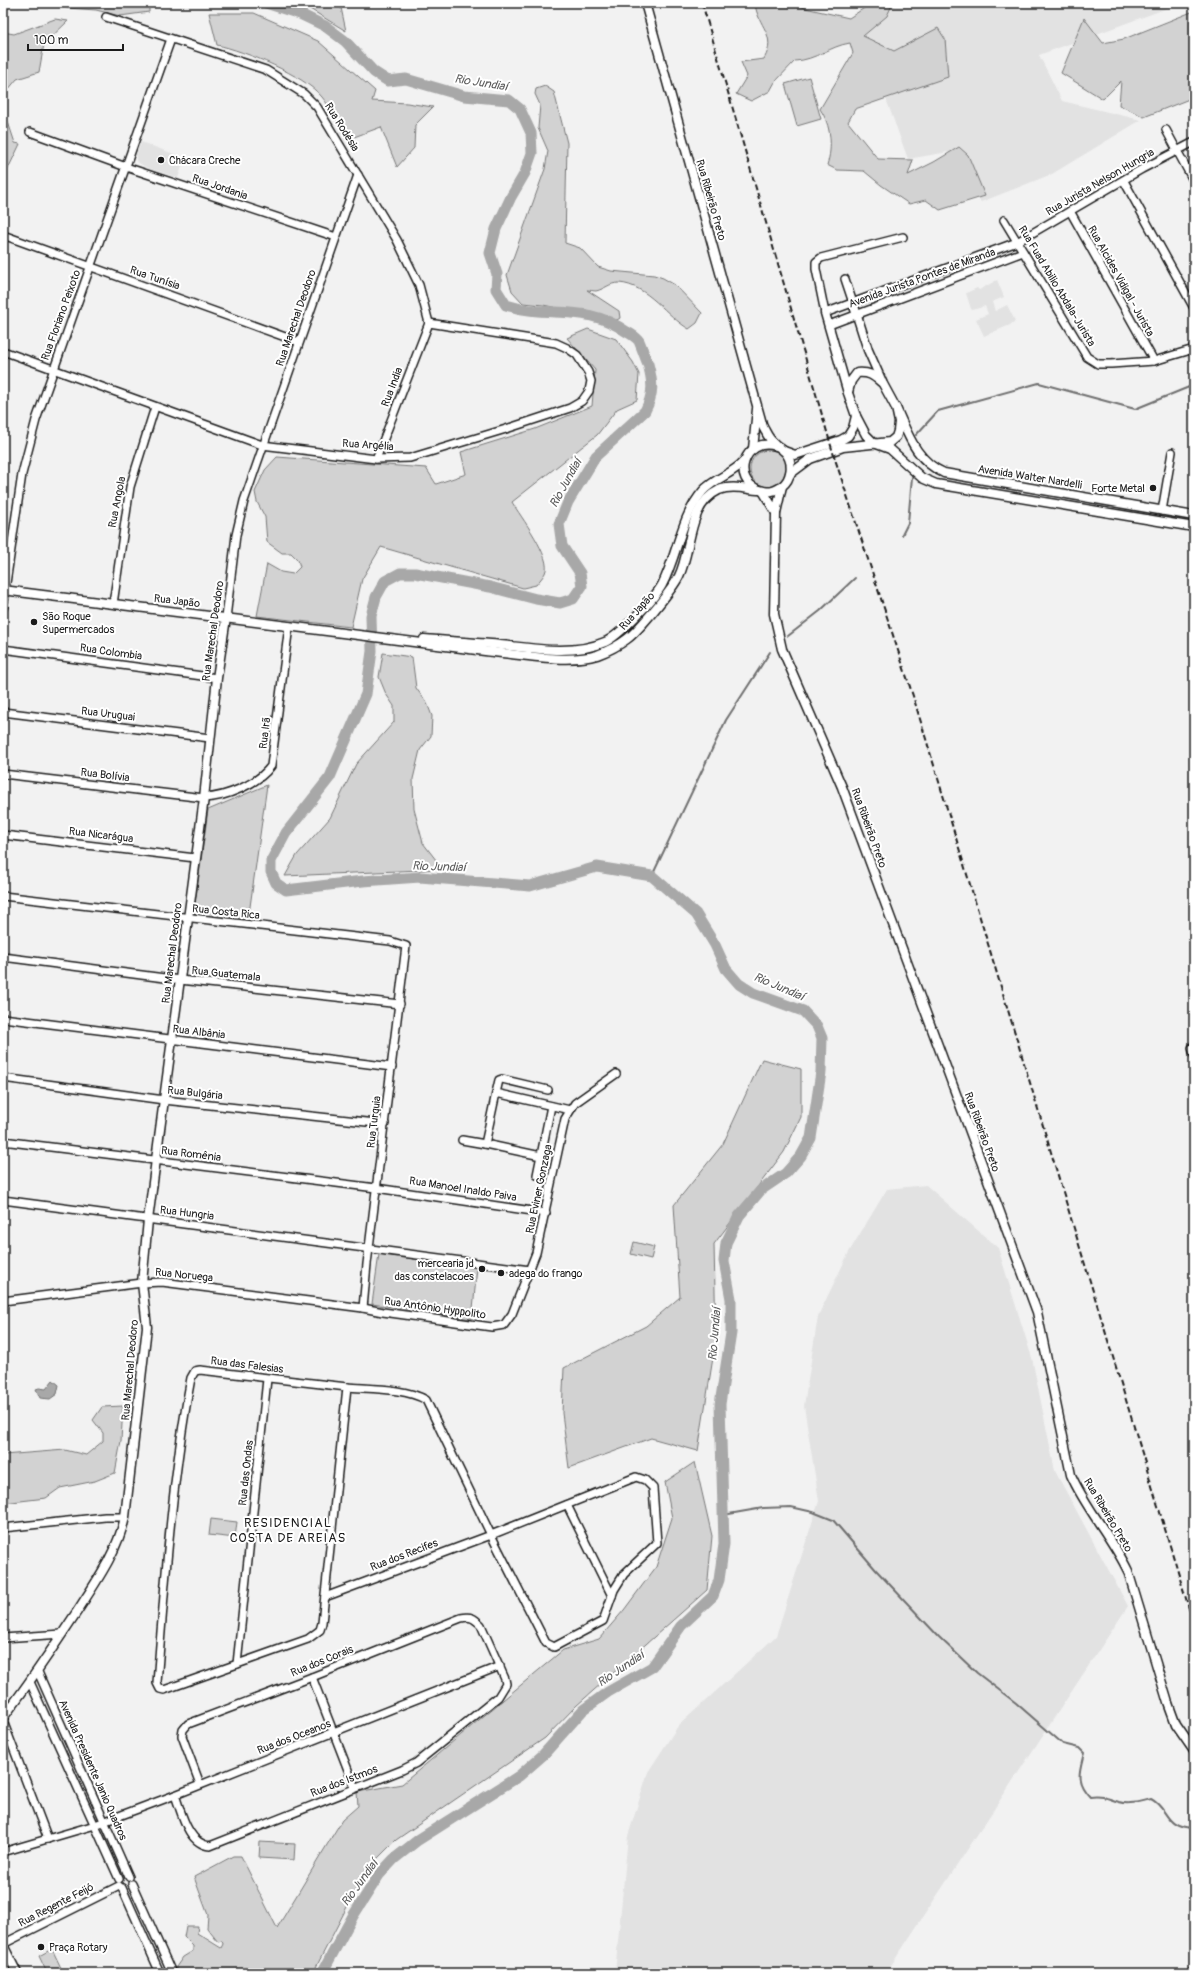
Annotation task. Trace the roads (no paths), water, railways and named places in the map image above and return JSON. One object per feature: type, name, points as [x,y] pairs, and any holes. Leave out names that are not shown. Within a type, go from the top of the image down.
[{"type":"street","name":"Rua Ribeirão Preto","points":[[645,3],[763,427],[769,438],[776,446],[784,451]]},
{"type":"street","name":"Rua Rodésia","points":[[106,17],[266,70],[304,94],[317,107],[397,240],[419,285],[429,323]]},
{"type":"street","name":"Rua Floriano Peixoto","points":[[3,607],[4,590],[22,474],[36,420],[171,38]]},
{"type":"street","points":[[1166,130],[1194,182]]},
{"type":"street","name":"Rua Jordania","points":[[30,132],[126,167],[336,237]]},
{"type":"street","name":"Rua Jurista Nelson Hungria","points":[[1017,242],[1176,150],[1194,142]]},
{"type":"street","name":"Rua Marechal Deodoro","points":[[3,1718],[38,1672],[97,1580],[122,1531],[125,1517],[146,1328],[142,1283],[148,1220],[204,798],[217,678],[236,536],[242,508],[262,445],[358,175]]},
{"type":"street","points":[[1124,181],[1194,308]]},
{"type":"street","name":"Rua Alcides Vidigal - Jurista","points":[[1070,211],[1154,360]]},
{"type":"street","name":"Rua Fuad Abilio Abdala-Jurista","points":[[1004,220],[1087,357],[1092,362],[1098,364],[1154,360]]},
{"type":"street","name":"Rua Tunísia","points":[[3,235],[299,342]]},
{"type":"street","points":[[874,443],[866,435],[856,416],[848,393],[825,313],[816,269],[816,262],[821,258],[902,237]]},
{"type":"street","name":"Avenida Jurista Pontes de Miranda","points":[[825,313],[1017,242]]},
{"type":"street","name":"Avenida Jurista Pontes de Miranda","points":[[829,325],[1023,252]]},
{"type":"street","points":[[845,279],[853,302]]},
{"type":"street","name":"Avenida Walter Nardelli","points":[[853,302],[868,350],[883,384],[916,451],[927,463],[944,473],[1194,516]]},
{"type":"street","name":"Rua India","points":[[376,459],[429,323]]},
{"type":"street","name":"Rua Argélia","points":[[3,351],[262,445],[376,459],[410,458],[506,429],[570,408],[582,401],[589,392],[591,382],[577,355],[556,343],[429,323]]},
{"type":"street","points":[[1154,360],[1194,349]]},
{"type":"street","points":[[848,393],[851,381],[858,373],[865,372],[872,374],[883,384]]},
{"type":"street","name":"Rua Ribeirão Preto","points":[[753,449],[757,402]]},
{"type":"street","name":"Rua Angola","points":[[113,604],[130,487],[155,407]]},
{"type":"street","points":[[790,474],[810,459],[843,447],[890,442],[896,437],[900,422],[896,408]]},
{"type":"street","points":[[784,451],[795,455],[840,440],[848,436],[853,428],[856,416]]},
{"type":"street","name":"Avenida Walter Nardelli","points":[[874,443],[890,449],[922,478],[936,484],[1194,527]]},
{"type":"street","points":[[776,446],[762,445],[753,449],[744,461],[744,471],[747,480],[760,490],[776,513]]},
{"type":"street","points":[[784,451],[790,460],[790,474]]},
{"type":"street","points":[[1162,510],[1172,452]]},
{"type":"street","name":"Rua Japão","points":[[393,639],[418,638],[574,650],[606,642],[620,632],[660,587],[673,561],[683,523],[692,506],[704,490],[715,481],[738,469],[744,461]]},
{"type":"street","name":"Rua Ribeirão Preto","points":[[790,474],[782,486],[776,513],[774,614],[782,648],[842,787],[1038,1312],[1071,1475],[1080,1494],[1120,1553],[1176,1725],[1194,1751]]},
{"type":"street","points":[[760,490],[773,491],[782,486]]},
{"type":"street","name":"Rua Japão","points":[[4,590],[485,651],[561,658],[596,655],[614,648],[628,638],[663,599],[678,577],[684,564],[692,527],[699,510],[709,497],[719,490],[729,488],[760,490]]},
{"type":"street","name":"Rua Irã","points":[[204,798],[228,794],[262,776],[271,766],[289,626]]},
{"type":"street","name":"Rua Colombia","points":[[3,649],[217,678]]},
{"type":"street","name":"Rua Uruguai","points":[[3,712],[210,738]]},
{"type":"street","name":"Rua Bolívia","points":[[3,774],[204,798]]},
{"type":"street","name":"Rua Nicarágua","points":[[3,835],[195,858]]},
{"type":"street","name":"Rua Costa Rica","points":[[3,896],[187,919],[400,943]]},
{"type":"street","name":"Rua Turquia","points":[[363,1308],[376,1188],[407,949],[406,946],[400,943]]},
{"type":"street","name":"Rua Guatemala","points":[[3,957],[180,980],[400,1004]]},
{"type":"street","name":"Rua Albânia","points":[[3,1018],[392,1067]]},
{"type":"street","points":[[1194,1044],[1192,1048],[1194,1055]]},
{"type":"street","name":"Rua Eviner Gonzaga","points":[[504,1325],[512,1314],[530,1270],[546,1213],[565,1119],[575,1103],[616,1074]]},
{"type":"street","name":"Rua Bulgária","points":[[3,1078],[164,1100],[385,1124]]},
{"type":"street","points":[[485,1144],[499,1080],[502,1079],[548,1090]]},
{"type":"street","points":[[496,1093],[570,1110]]},
{"type":"street","points":[[537,1175],[551,1106]]},
{"type":"street","points":[[462,1140],[541,1156]]},
{"type":"street","name":"Rua Romênia","points":[[3,1141],[376,1188]]},
{"type":"street","name":"Rua Manoel Inaldo Paiva","points":[[376,1188],[546,1213]]},
{"type":"street","name":"Rua Hungria","points":[[3,1200],[530,1270]]},
{"type":"street","name":"Rua Noruega","points":[[3,1301],[142,1283],[162,1282],[363,1308]]},
{"type":"street","name":"Rua Antônio Hyppolito","points":[[363,1308],[492,1327],[504,1325]]},
{"type":"street","name":"Rua das Falesias","points":[[237,1664],[169,1690],[161,1690],[158,1687],[170,1519],[180,1432],[190,1378],[195,1371],[200,1370],[267,1379],[407,1393],[420,1396],[426,1400],[491,1535],[546,1643],[551,1647],[554,1647],[603,1621],[612,1596]]},
{"type":"street","name":"Rua das Ondas","points":[[237,1664],[267,1379]]},
{"type":"street","points":[[237,1664],[308,1639],[320,1630],[325,1597],[347,1387]]},
{"type":"street","name":"Rua dos Recifes","points":[[325,1597],[491,1535],[636,1478],[645,1480],[653,1488],[657,1543],[624,1574],[612,1596]]},
{"type":"street","points":[[567,1505],[612,1596]]},
{"type":"street","points":[[3,1528],[105,1517],[125,1517]]},
{"type":"street","name":"Rua dos Corais","points":[[200,1784],[182,1736],[183,1730],[188,1724],[468,1616],[475,1618],[481,1625],[500,1666]]},
{"type":"street","points":[[3,1638],[62,1634]]},
{"type":"street","name":"Rua dos Oceanos","points":[[3,1852],[95,1824],[175,1795],[200,1784],[335,1733],[500,1666]]},
{"type":"street","name":"Rua dos Istmos","points":[[175,1795],[191,1835],[202,1845],[210,1846],[402,1770],[416,1763],[498,1697],[506,1684],[500,1666]]},
{"type":"street","name":"Avenida Presidente Janio Quadros","points":[[38,1672],[172,1973]]},
{"type":"street","points":[[312,1677],[335,1733],[355,1788]]},
{"type":"street","name":"Avenida Presidente Janio Quadros","points":[[30,1682],[95,1824],[160,1973]]},
{"type":"street","points":[[3,1721],[48,1838]]},
{"type":"street","points":[[122,1876],[130,1880],[128,1889],[120,1884],[122,1876]]},
{"type":"street","name":"Rua Regente Feijó","points":[[3,1944],[120,1884]]},
{"type":"street","points":[[3,1944],[17,1973]]},
{"type":"waterway","name":"Rio Jundiaí","points":[[266,3],[300,14],[325,26],[345,41],[374,72],[388,81],[406,79],[464,96],[509,100],[520,109],[531,133],[532,153],[525,173],[511,197],[496,229],[490,253],[497,274],[496,289],[506,305],[522,309],[567,312],[596,317],[612,323],[632,335],[639,341],[648,364],[652,388],[650,399],[645,411],[596,456],[568,502],[559,524],[562,546],[580,573],[582,586],[573,599],[560,603],[536,599],[490,587],[415,573],[400,573],[385,581],[376,597],[371,616],[372,651],[366,694],[330,777],[286,833],[271,861],[271,872],[276,883],[286,890],[363,881],[420,877],[530,886],[597,867],[652,876],[696,914],[715,945],[726,969],[739,984],[753,993],[803,1011],[817,1026],[822,1038],[821,1072],[811,1138],[801,1156],[786,1173],[761,1190],[739,1216],[726,1243],[724,1261],[731,1299],[731,1333],[720,1404],[724,1544],[719,1580],[713,1596],[681,1626],[652,1667],[608,1692],[583,1710],[543,1755],[519,1776],[418,1840],[394,1859],[379,1875],[353,1916],[322,1973]]},
{"type":"waterway","points":[[916,435],[938,411],[1039,383],[1135,409],[1194,385]]},
{"type":"waterway","points":[[902,535],[908,523],[912,477]]},
{"type":"waterway","points":[[788,636],[820,611],[855,578]]},
{"type":"waterway","points":[[652,876],[726,720],[770,652]]},
{"type":"waterway","points":[[723,1515],[763,1508],[791,1507],[813,1512],[833,1520],[876,1570],[939,1637],[977,1673],[1016,1703],[1063,1744],[1079,1748],[1084,1753],[1080,1771],[1080,1781],[1090,1797],[1101,1797],[1127,1803],[1151,1799],[1157,1803],[1168,1817],[1177,1825],[1184,1828],[1194,1829]]},
{"type":"railway","points":[[702,3],[834,456],[913,696],[1194,1625]]},
{"type":"place","name":"Chácara Creche","points":[[161,160]]},
{"type":"place","name":"Forte Metal","points":[[1153,488]]},
{"type":"place","name":"São Roque Supermercados","points":[[34,622]]},
{"type":"place","name":"mercearia jd das constelacoes","points":[[482,1269]]},
{"type":"place","name":"adega do frango","points":[[501,1273]]},
{"type":"place","name":"Praça Rotary","points":[[41,1947]]},
{"type":"district","name":"RESIDENCIAL COSTA DE AREIAS","points":[[288,1530]]}]
